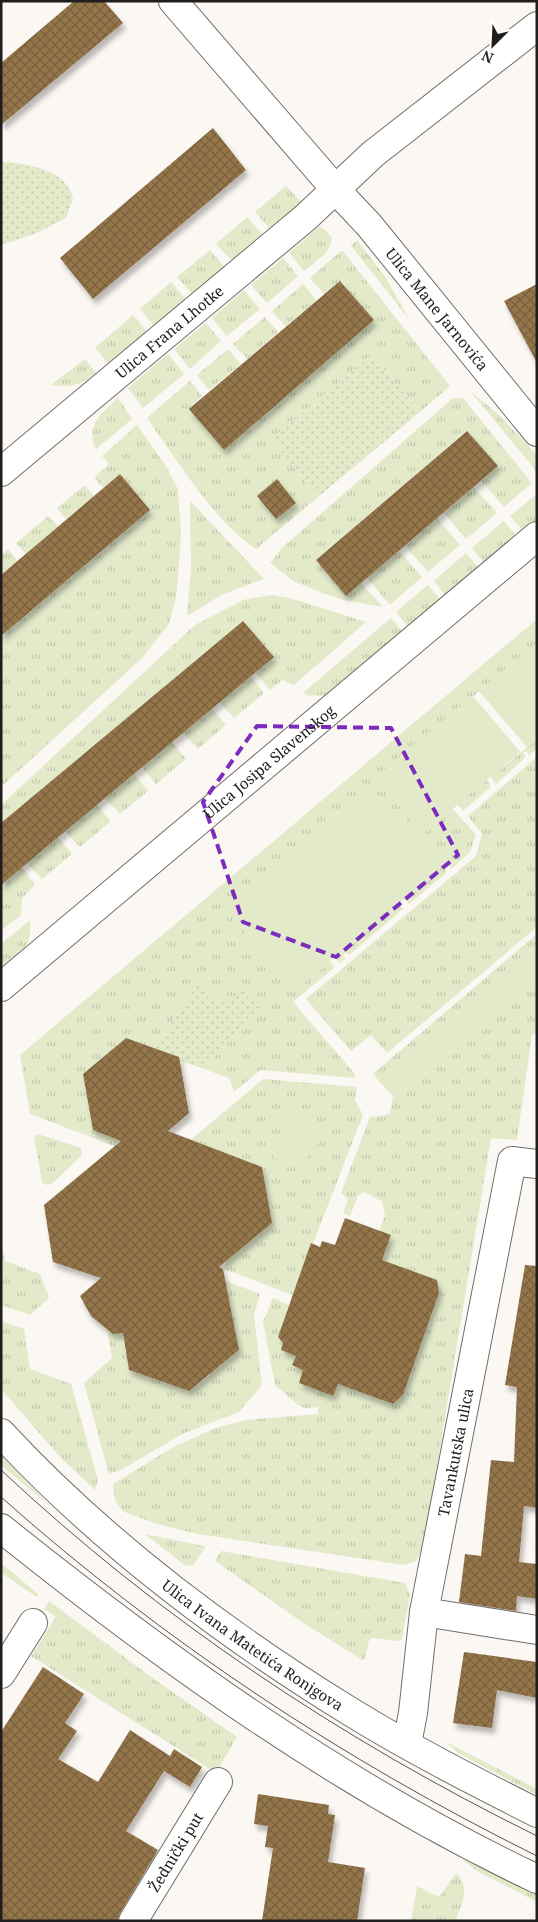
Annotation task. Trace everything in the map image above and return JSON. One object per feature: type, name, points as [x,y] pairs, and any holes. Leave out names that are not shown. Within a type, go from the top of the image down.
[{"type":"street","name":"Ulica Mane Jarnovića","points":[[173,1],[336,190],[369,225],[537,432]]},
{"type":"street","points":[[336,190],[374,154],[537,26]]},
{"type":"street","name":"Ulica Frana Lhotke","points":[[1,472],[169,334],[336,190]]},
{"type":"street","name":"Ulica Josipa Slavenskog","points":[[1,987],[537,536]]},
{"type":"street","name":"Tavankutska ulica","points":[[407,1744],[413,1713],[424,1612],[524,1163]]},
{"type":"street","name":"Ulica Ivana Matetića Ronjgova","points":[[1,1433],[75,1508],[184,1598],[271,1660],[351,1712],[537,1813]]},
{"type":"street","points":[[1,1528],[148,1643],[284,1737],[410,1813],[537,1879]]},
{"type":"street","points":[[424,1612],[537,1630]]},
{"type":"street","points":[[1,1674],[33,1623]]},
{"type":"street","name":"Žednički put","points":[[132,1921],[218,1782]]},
{"type":"highlighted area","points":[[257,726],[391,728],[458,855],[336,957],[243,922],[203,802]]},
{"type":"green space","points":[[1,162],[33,166],[54,174],[62,180],[69,188],[73,198],[66,218],[35,234],[1,245]]},
{"type":"green space","points":[[286,186],[302,203],[271,230],[255,212]]},
{"type":"green space","points":[[247,217],[263,235],[232,261],[216,244]]},
{"type":"green space","points":[[320,226],[332,237],[331,242],[326,252],[304,271],[289,253]]},
{"type":"green space","points":[[357,240],[386,278],[409,319],[351,246]]},
{"type":"green space","points":[[210,250],[225,268],[193,295],[177,277]]},
{"type":"green space","points":[[342,250],[450,386],[420,412],[372,355],[271,439],[318,497],[256,549],[226,524],[211,507],[147,418],[190,381],[202,396],[189,409],[224,450],[373,320],[341,281],[324,294],[310,278]]},
{"type":"green space","points":[[283,258],[298,276],[267,303],[251,285]]},
{"type":"green space","points":[[171,282],[187,301],[156,328],[140,309]]},
{"type":"green space","points":[[303,284],[317,301],[285,326],[272,311]]},
{"type":"green space","points":[[244,290],[260,309],[227,336],[212,318]]},
{"type":"green space","points":[[133,315],[149,334],[111,367],[95,348]]},
{"type":"green space","points":[[265,317],[278,332],[247,359],[233,344]]},
{"type":"green space","points":[[206,323],[221,341],[190,369],[174,349]]},
{"type":"green space","points":[[228,349],[241,364],[209,390],[197,375]]},
{"type":"green space","points":[[168,354],[184,374],[143,408],[128,388]]},
{"type":"green space","points":[[372,355],[420,412],[318,497],[271,439]]},
{"type":"green space","points":[[85,359],[96,373],[91,377],[75,385],[51,385]]},
{"type":"green space","points":[[471,392],[498,414],[537,455],[537,472]]},
{"type":"green space","points":[[118,398],[132,419],[96,449],[92,433],[94,426],[101,414]]},
{"type":"green space","points":[[453,398],[463,398],[532,483],[504,507],[481,481],[497,466],[466,431],[316,560],[346,596],[361,583],[383,607],[339,599],[295,582],[270,563],[283,547]]},
{"type":"green space","points":[[137,425],[166,466],[178,489],[181,535],[179,565],[176,597],[169,624],[142,658],[1,787],[1,636],[150,510],[120,474],[103,488],[94,477],[109,464],[102,456]]},
{"type":"green space","points":[[85,485],[94,496],[66,519],[57,508]]},
{"type":"green space","points":[[474,487],[497,513],[466,539],[444,513]]},
{"type":"green space","points":[[537,494],[537,519],[523,531],[510,516]]},
{"type":"green space","points":[[190,501],[264,579],[221,595],[189,615],[187,613],[191,569]]},
{"type":"green space","points":[[48,516],[58,526],[26,554],[16,543]]},
{"type":"green space","points":[[437,518],[460,545],[428,572],[405,546]]},
{"type":"green space","points":[[504,521],[517,537],[484,563],[472,548]]},
{"type":"green space","points":[[8,549],[18,561],[1,575],[1,555]]},
{"type":"green space","points":[[399,551],[422,577],[390,605],[367,578]]},
{"type":"green space","points":[[466,553],[479,568],[445,595],[434,581]]},
{"type":"green space","points":[[428,585],[440,599],[408,626],[396,612]]},
{"type":"green space","points":[[272,595],[290,598],[366,622],[294,685],[282,680],[270,690],[255,672],[273,656],[243,621],[1,823],[1,805],[195,625],[243,600]]},
{"type":"green space","points":[[391,618],[402,631],[327,695],[309,696],[303,693]]},
{"type":"green space","points":[[537,619],[537,643],[376,777],[422,833],[453,809],[476,835],[470,852],[451,869],[449,866],[445,869],[447,872],[409,904],[405,899],[440,869],[374,791],[294,991],[330,962],[335,967],[293,1002],[355,1074],[354,1078],[260,1070],[234,1092],[230,1079],[205,1069],[219,1050],[198,984],[154,1048],[126,1038],[83,1074],[93,1130],[120,1140],[117,1147],[30,1114],[20,1055]]},
{"type":"green space","points":[[537,643],[537,739],[527,747],[479,691]]},
{"type":"green space","points":[[251,676],[264,693],[234,718],[219,702]]},
{"type":"green space","points":[[473,696],[520,752],[423,834],[375,777]]},
{"type":"green space","points":[[212,709],[226,725],[198,749],[183,733]]},
{"type":"green space","points":[[537,739],[537,749],[529,755],[526,751],[523,753],[526,757],[496,784],[491,777]]},
{"type":"green space","points":[[172,742],[186,759],[156,784],[142,767]]},
{"type":"green space","points":[[537,757],[537,927],[387,1053],[371,1035],[351,1051],[306,999],[476,856],[482,834],[468,816]]},
{"type":"green space","points":[[134,774],[148,791],[120,814],[105,798]]},
{"type":"green space","points":[[487,780],[491,787],[463,811],[458,804]]},
{"type":"green space","points":[[374,791],[440,869],[294,992],[228,913]]},
{"type":"green space","points":[[97,804],[110,822],[80,847],[65,831]]},
{"type":"green space","points":[[58,837],[72,854],[42,879],[27,863]]},
{"type":"green space","points":[[22,867],[35,885],[22,898],[21,915],[1,931],[1,877]]},
{"type":"green space","points":[[399,904],[403,909],[349,955],[346,952],[343,956],[345,959],[339,963],[335,958]]},
{"type":"green space","points":[[30,920],[29,937],[25,948],[2,967],[1,944]]},
{"type":"green space","points":[[537,934],[537,944],[378,1080],[373,1074]]},
{"type":"green space","points":[[537,944],[537,972],[393,1096],[378,1080]]},
{"type":"green space","points":[[537,972],[537,1033],[532,1034],[517,1140],[491,1138],[424,1545],[416,1561],[404,1565],[198,1534],[157,1524],[122,1511],[115,1500],[113,1484],[175,1446],[216,1428],[246,1420],[318,1414],[318,1407],[305,1408],[298,1405],[275,1385],[263,1322],[273,1298],[289,1305],[278,1337],[283,1343],[281,1350],[296,1356],[292,1365],[303,1370],[299,1383],[333,1396],[338,1384],[392,1404],[403,1395],[439,1293],[437,1281],[382,1260],[391,1236],[379,1231],[385,1216],[382,1201],[364,1192],[358,1196],[350,1216],[343,1213],[348,1199],[341,1193],[370,1117],[383,1116],[390,1113],[393,1096]]},
{"type":"green space","points":[[198,984],[215,999],[226,1004],[246,988],[262,1009],[242,1024],[205,1069],[180,1061],[179,1057],[154,1048]]},
{"type":"green space","points":[[263,1079],[357,1087],[355,1100],[363,1115],[293,1295],[224,1269],[227,1260],[272,1223],[262,1167],[236,1157],[180,1149]],"holes":[[[288,1136],[303,1165],[273,1157]]]},
{"type":"green space","points":[[282,1109],[308,1114],[320,1141],[303,1165],[273,1157],[288,1136]]},
{"type":"green space","points":[[38,1134],[81,1148],[82,1155],[53,1183],[46,1185],[42,1182],[34,1138]]},
{"type":"green space","points":[[1,1237],[5,1261],[40,1274],[49,1298],[30,1315],[1,1305]]},
{"type":"green space","points":[[214,1276],[260,1294],[254,1315],[262,1385],[239,1412],[182,1434],[121,1470],[109,1474],[84,1383],[112,1358],[107,1329],[111,1325],[126,1333],[124,1343],[129,1370],[189,1391],[210,1375],[208,1372],[216,1365],[218,1368],[239,1350],[227,1287],[203,1278]]},
{"type":"green space","points":[[1,1321],[24,1329],[30,1369],[71,1384],[98,1480],[95,1490],[60,1457],[1,1389]]},
{"type":"green space","points":[[1,1455],[52,1508],[1,1465]]},
{"type":"green space","points":[[145,1534],[204,1546],[205,1548],[193,1565],[186,1566]]},
{"type":"green space","points":[[221,1551],[405,1583],[410,1594],[402,1639],[399,1641],[373,1638],[369,1640],[365,1659],[362,1660],[302,1622],[215,1561]]},
{"type":"green space","points":[[1,1563],[38,1594],[37,1597],[1,1573]]},
{"type":"green space","points":[[49,1601],[147,1674],[237,1737],[218,1769],[215,1768],[213,1771],[31,1656],[56,1617],[44,1609]]},
{"type":"green space","points":[[446,1742],[537,1789],[537,1795],[458,1753]]},
{"type":"green space","points":[[462,1859],[537,1894],[537,1902],[477,1871]]},
{"type":"green space","points":[[456,1873],[463,1884],[464,1896],[455,1921],[411,1921],[417,1886],[439,1897]]},
{"type":"building","points":[[74,1],[104,1],[123,23],[1,125],[1,63]]},
{"type":"building","points":[[213,128],[246,170],[93,299],[60,258]]},
{"type":"building","points":[[340,281],[374,320],[224,450],[189,409]]},
{"type":"building","points":[[537,284],[537,363],[504,301]]},
{"type":"building","points":[[467,431],[498,466],[346,596],[316,560]]},
{"type":"building","points":[[120,474],[150,510],[1,636],[1,575]]},
{"type":"building","points":[[277,479],[296,503],[276,519],[257,496]]},
{"type":"building","points":[[243,621],[274,657],[1,885],[1,823]]},
{"type":"building","points":[[126,1038],[179,1057],[189,1113],[168,1131],[262,1167],[272,1223],[219,1267],[223,1269],[239,1350],[189,1391],[129,1370],[123,1333],[113,1334],[91,1316],[80,1296],[101,1278],[53,1262],[44,1205],[121,1141],[93,1130],[83,1074]]},
{"type":"building","points":[[345,1218],[391,1235],[382,1260],[437,1280],[439,1293],[403,1395],[393,1404],[338,1384],[333,1396],[299,1383],[303,1370],[292,1365],[296,1356],[281,1350],[283,1343],[278,1337],[311,1243],[320,1247],[322,1241],[335,1245]]},
{"type":"building","points":[[525,1265],[537,1266],[537,1508],[524,1506],[519,1562],[537,1564],[537,1599],[517,1596],[516,1611],[459,1602],[465,1554],[481,1556],[491,1460],[514,1462],[517,1387],[505,1385]]},
{"type":"building","points":[[464,1652],[537,1662],[537,1698],[497,1690],[492,1728],[453,1723]]},
{"type":"building","points":[[43,1667],[84,1694],[65,1723],[77,1731],[58,1759],[98,1782],[130,1730],[170,1756],[174,1749],[202,1767],[190,1787],[164,1771],[126,1831],[158,1850],[117,1921],[1,1921],[1,1732]]},
{"type":"building","points":[[258,1794],[329,1805],[328,1814],[335,1815],[328,1862],[365,1868],[357,1921],[262,1921],[273,1848],[265,1847],[268,1826],[254,1824]]},
{"type":"tram line","points":[[1,1470],[124,1577],[256,1673],[393,1759],[537,1836]]},
{"type":"tram line","points":[[1,1497],[126,1600],[191,1649],[257,1694],[394,1780],[537,1856]]}]
